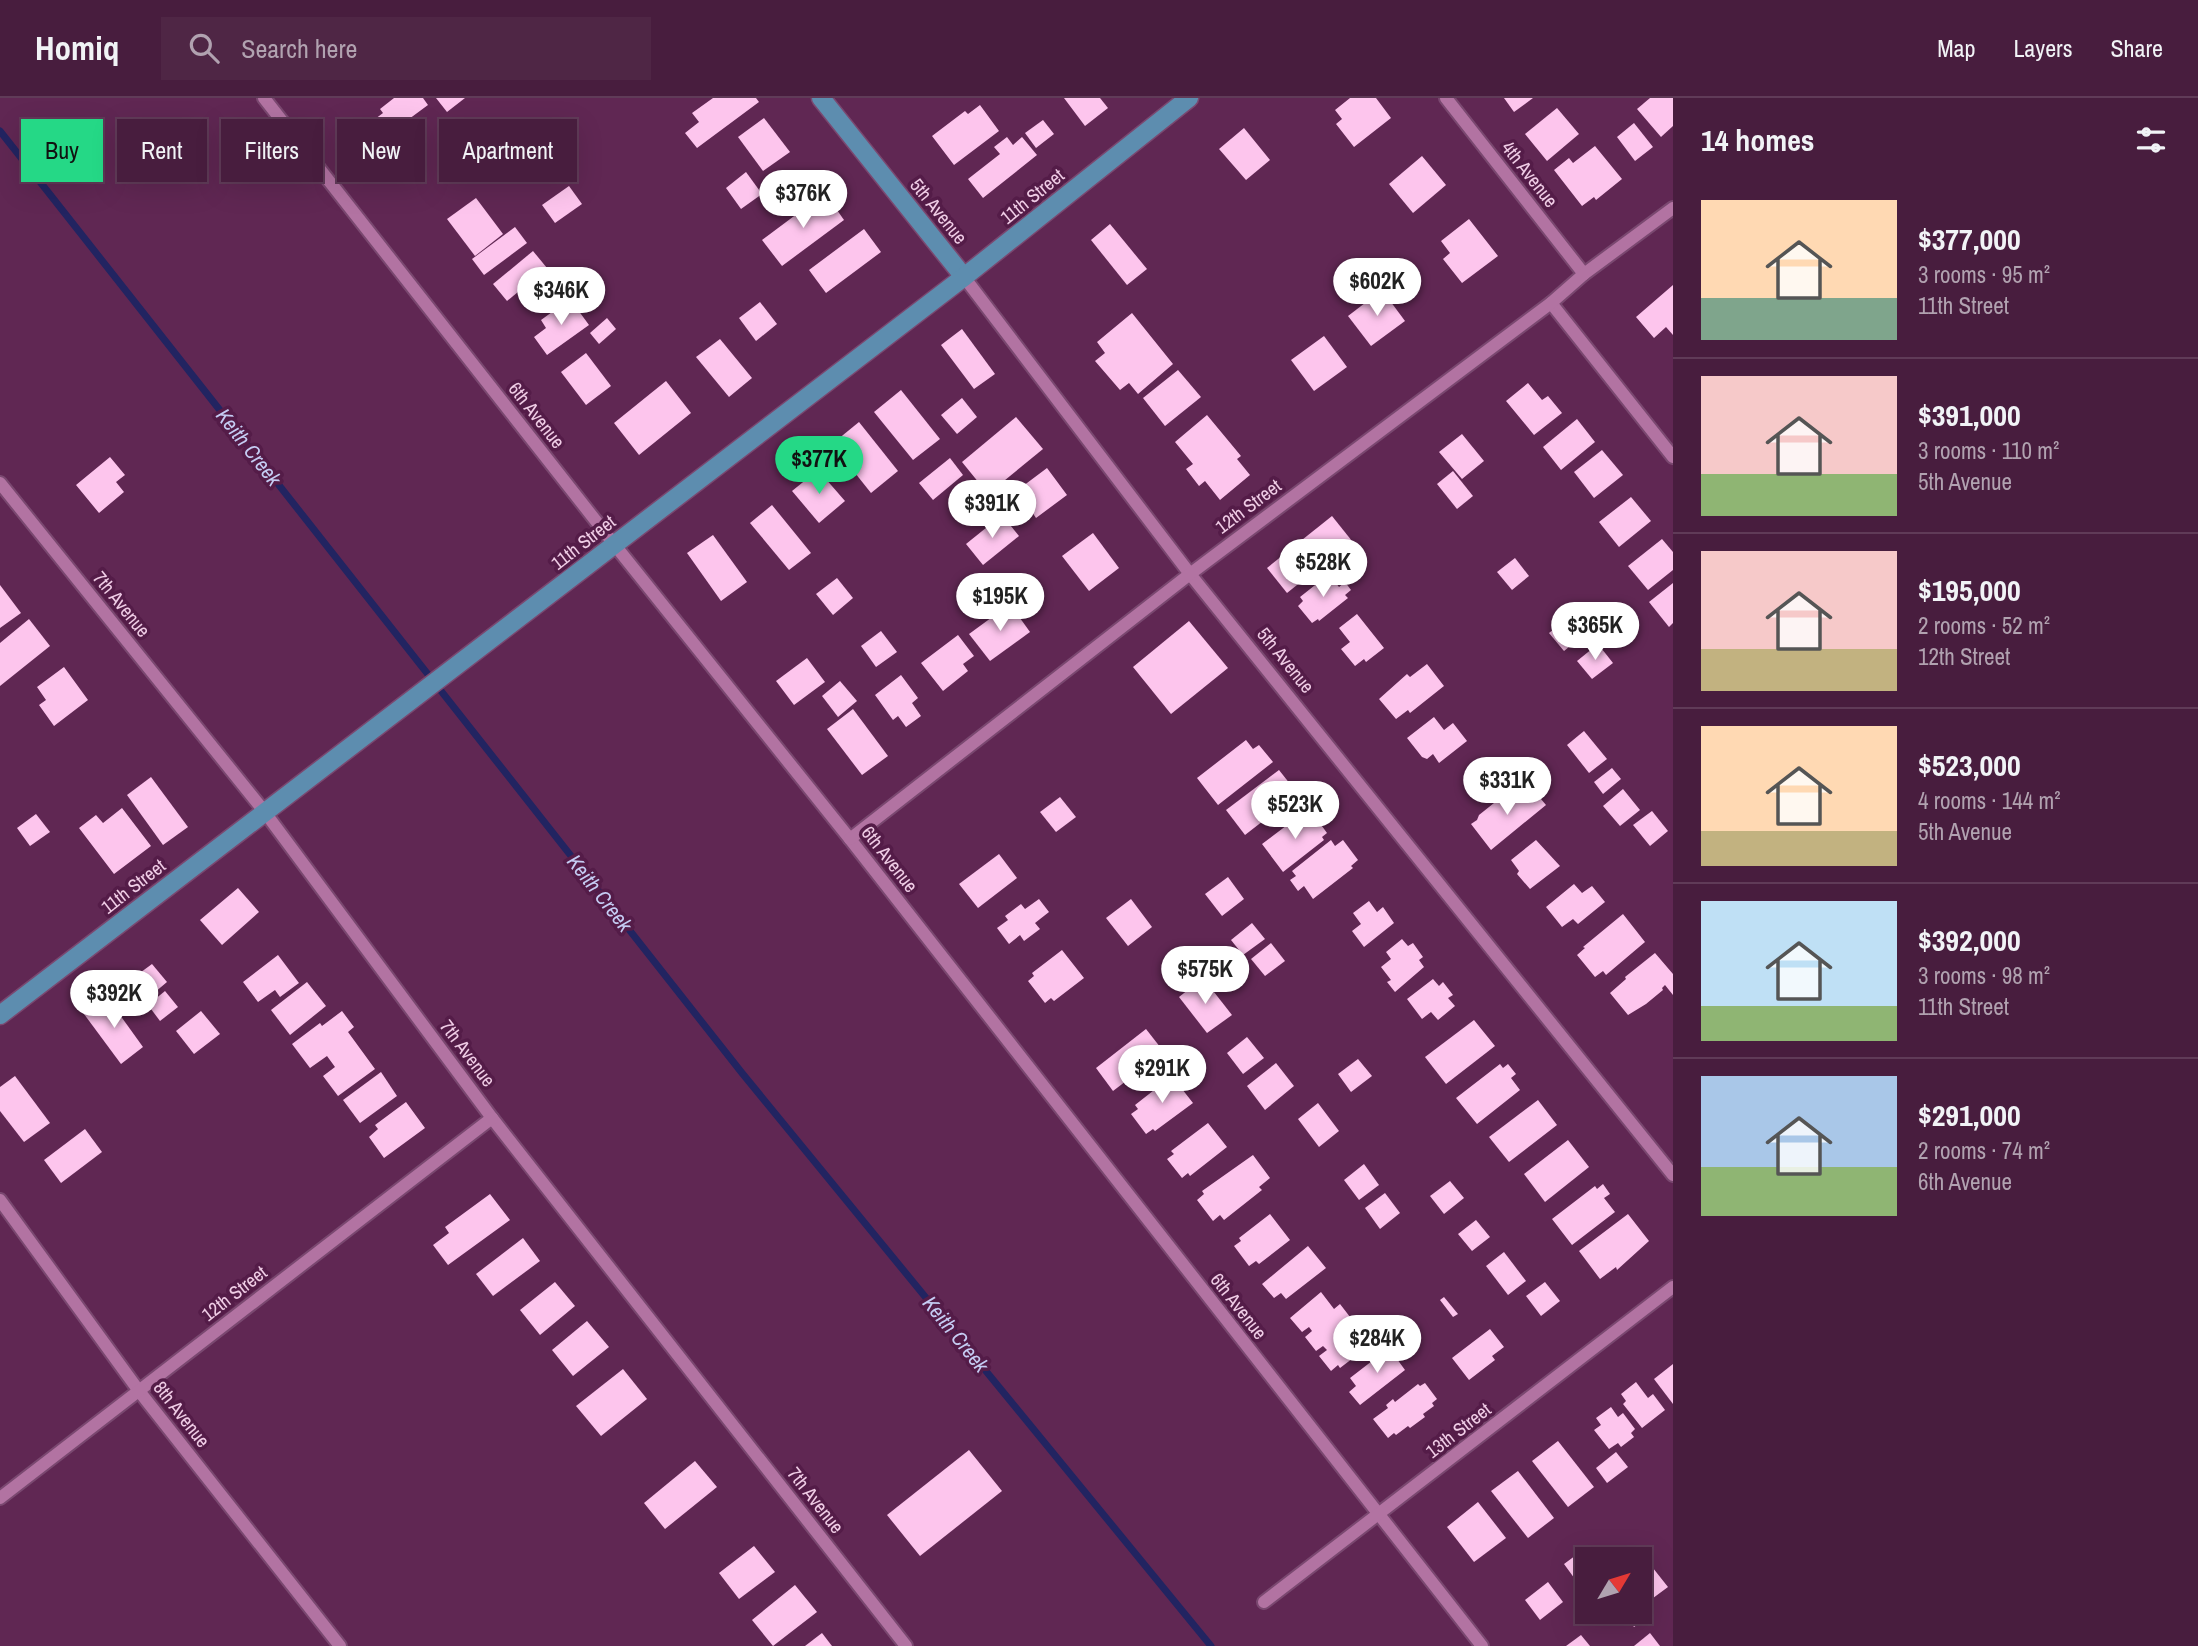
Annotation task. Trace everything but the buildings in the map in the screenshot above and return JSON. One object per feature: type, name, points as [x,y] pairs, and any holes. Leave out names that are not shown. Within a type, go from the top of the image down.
[{"type":"main road","name":"5th Avenue","points":[[821,98],[964,277]]},
{"type":"main road","name":"11th Street","points":[[0,1015],[964,277],[1189,98]]},
{"type":"street","name":"6th Avenue","points":[[264,98],[614,544],[850,839],[1482,1646]]},
{"type":"street","name":"4th Avenue","points":[[1446,98],[1584,274]]},
{"type":"street","name":"12th Street","points":[[850,839],[1190,574],[1673,208]]},
{"type":"street","name":"5th Avenue","points":[[964,277],[1190,574],[1673,1175]]},
{"type":"street","points":[[1551,303],[1673,457]]},
{"type":"street","name":"7th Avenue","points":[[0,483],[264,811],[492,1118],[906,1646]]},
{"type":"street","name":"12th Street","points":[[0,1498],[492,1118]]},
{"type":"street","name":"8th Avenue","points":[[0,1200],[139,1391],[340,1646]]},
{"type":"street","name":"13th Street","points":[[1264,1602],[1673,1287]]},
{"type":"waterway","name":"Keith Creek","points":[[0,131],[742,1073],[1211,1646]]}]
